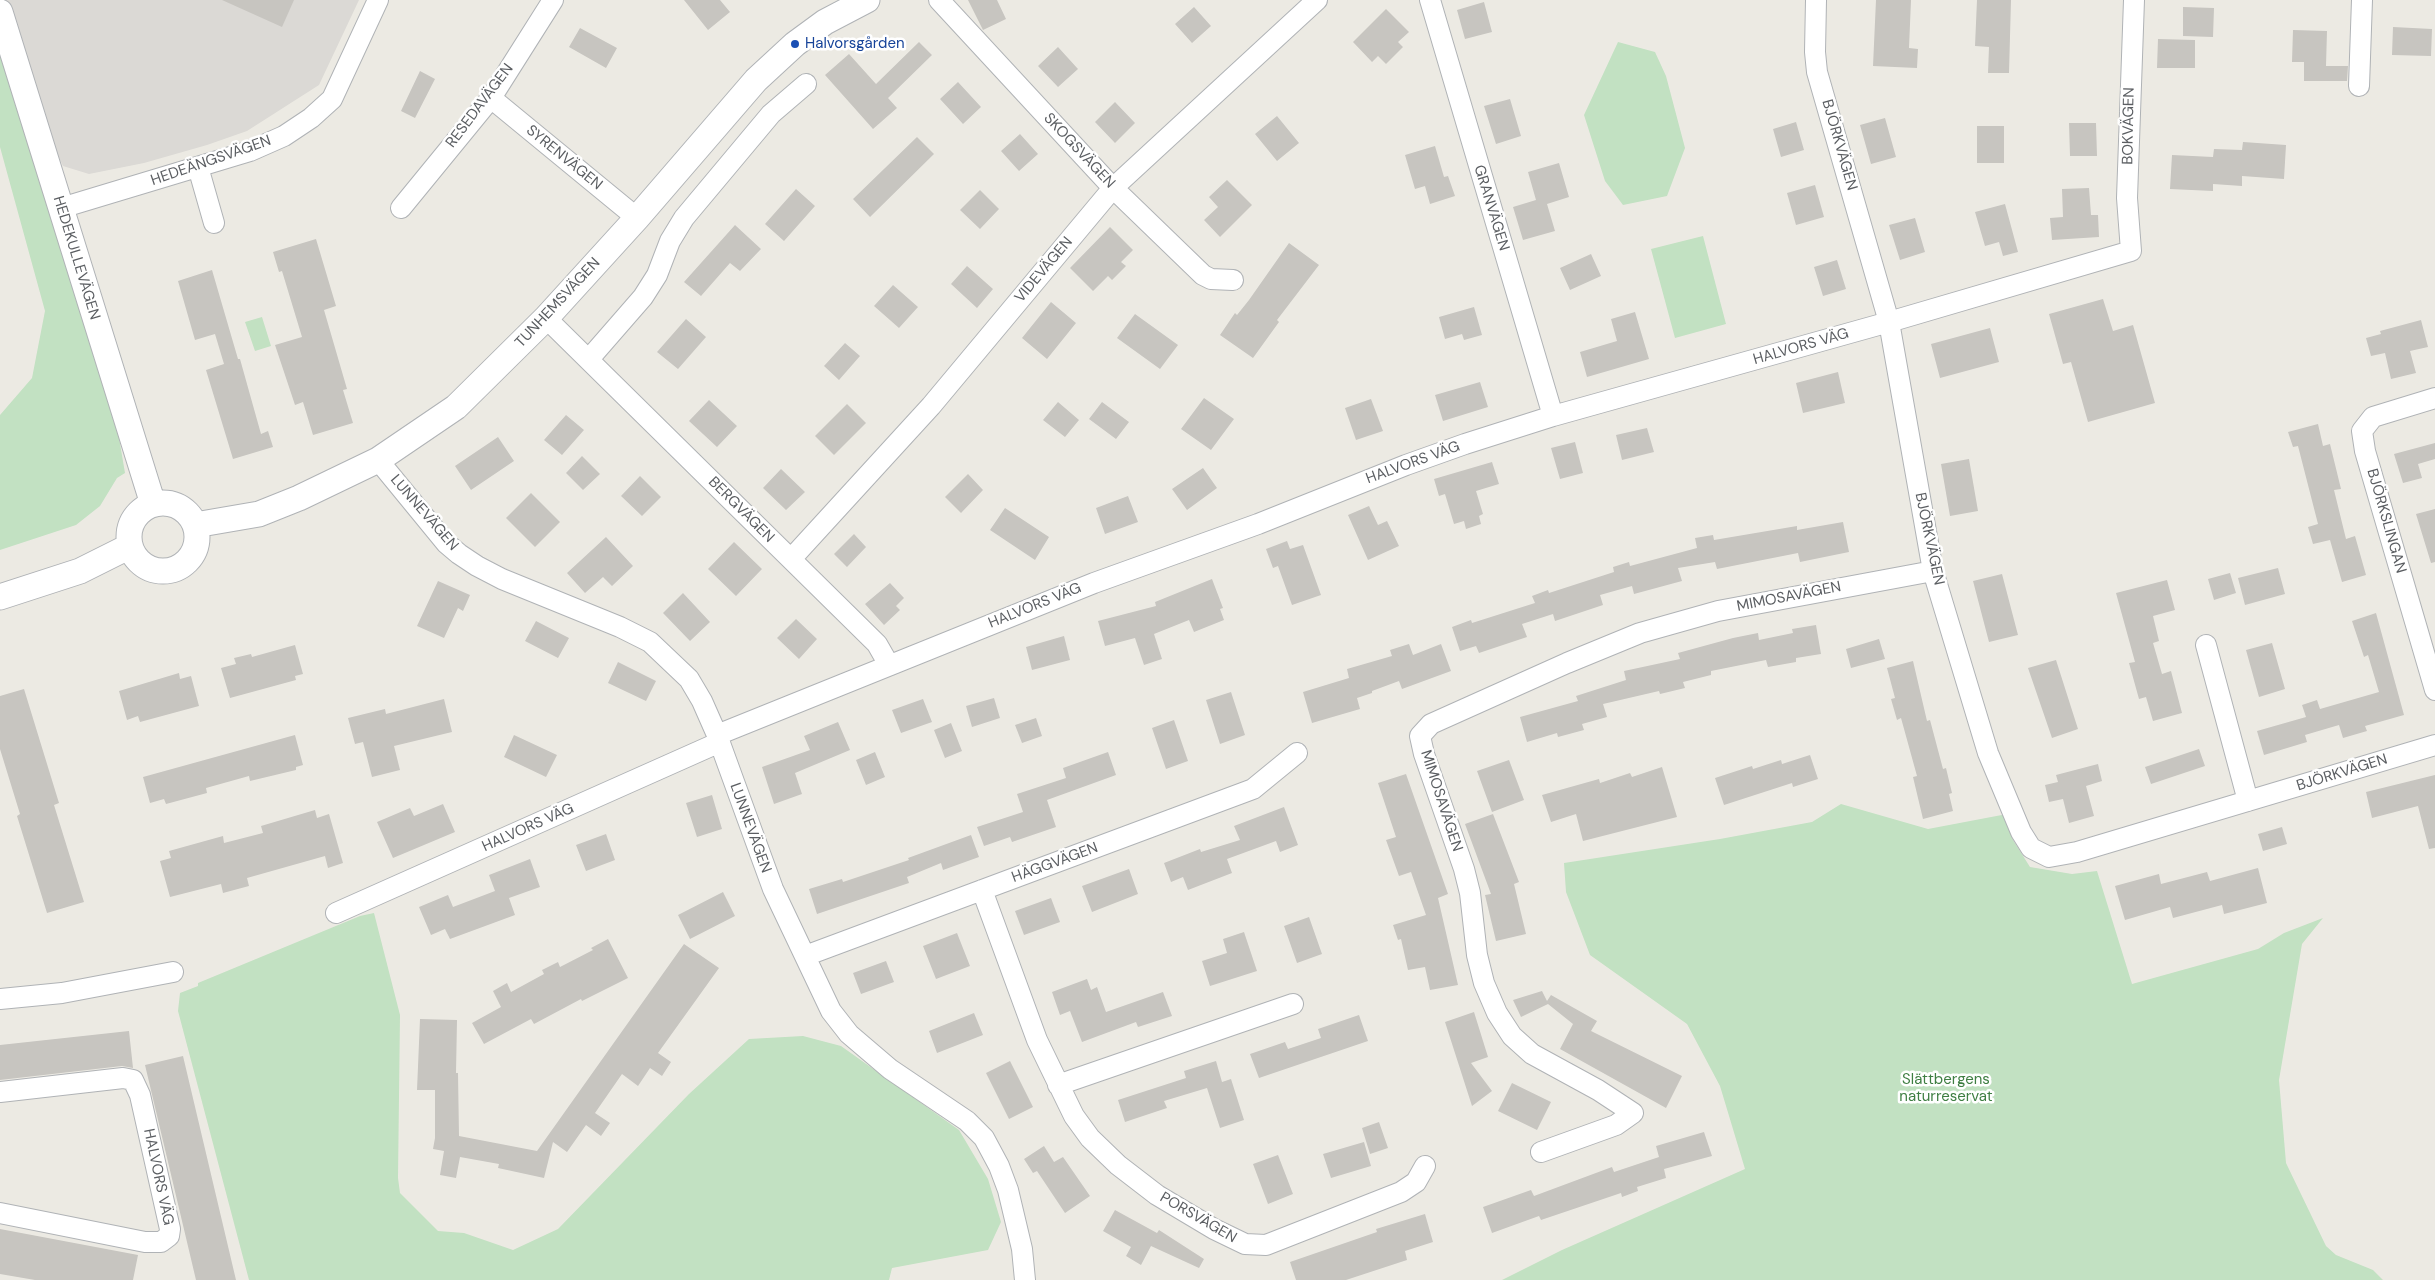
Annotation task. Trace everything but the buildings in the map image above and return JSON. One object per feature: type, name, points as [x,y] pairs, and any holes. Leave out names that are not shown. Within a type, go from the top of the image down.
[{"type":"street","name":"HEDEÄNGSVÄGEN","points":[[60,208],[250,151],[284,136],[311,118],[332,99],[378,0]]},
{"type":"street","name":"RESEDAVÄGEN","points":[[401,208],[491,98],[553,0]]},
{"type":"street","name":"TUNHEMSVÄGEN","points":[[194,525],[259,514],[299,498],[378,460],[456,407],[546,318],[637,218],[756,80],[795,44],[825,22],[867,0]]},
{"type":"street","name":"SKOGSVÄGEN","points":[[938,0],[1112,188],[1203,275],[1211,278],[1233,280]]},
{"type":"street","name":"VIDEVÄGEN","points":[[791,559],[932,406],[1112,188],[1317,0]]},
{"type":"street","name":"GRANVÄGEN","points":[[1430,0],[1553,416]]},
{"type":"street","name":"BJÖRKVÄGEN","points":[[1816,0],[1815,52],[1817,72],[1889,322],[1933,570],[1988,753],[2021,832],[2031,848],[2049,857],[2077,852],[2435,745]]},
{"type":"street","name":"BOKVÄGEN","points":[[2131,251],[2127,198],[2134,0]]},
{"type":"street","points":[[2359,86],[2362,0]]},
{"type":"street","name":"HEDEKULLEVÄGEN","points":[[0,12],[153,504]]},
{"type":"street","points":[[588,359],[643,297],[657,275],[670,241],[684,218],[771,114],[806,84]]},
{"type":"street","name":"SYRENVÄGEN","points":[[491,98],[637,218]]},
{"type":"street","points":[[198,167],[214,223]]},
{"type":"street","name":"HALVORS VÄG","points":[[336,914],[718,738],[889,665],[1094,583],[1258,524],[1406,464],[1553,416],[1889,322],[2131,251]]},
{"type":"street","name":"BERGVÄGEN","points":[[546,318],[877,644],[889,665]]},
{"type":"street","name":"BJÖRKSLINGAN","points":[[2435,398],[2373,417],[2362,431],[2365,451],[2435,690]]},
{"type":"street","name":"LUNNEVÄGEN","points":[[378,460],[446,543],[458,554],[502,579],[620,627],[650,642],[689,679],[702,701],[718,738],[773,889],[830,1010],[849,1034],[890,1069],[968,1121],[984,1138],[999,1166],[1008,1190],[1022,1249],[1025,1280]]},
{"type":"street","points":[[165,503],[178,506],[188,514],[194,525],[197,536],[194,551],[184,564],[175,569],[158,571],[147,568],[138,560],[130,546],[129,533],[133,520],[141,511],[153,504],[165,503]]},
{"type":"street","points":[[0,597],[80,571],[130,546]]},
{"type":"street","name":"MIMOSAVÄGEN","points":[[1541,1152],[1616,1125],[1633,1113],[1598,1090],[1532,1054],[1512,1036],[1496,1013],[1484,983],[1477,955],[1470,893],[1464,869],[1424,754],[1420,736],[1431,724],[1567,663],[1640,633],[1718,611],[1933,570]]},
{"type":"street","points":[[2206,645],[2248,801]]},
{"type":"street","name":"HÄGGVÄGEN","points":[[805,956],[1252,789],[1296,753]]},
{"type":"street","name":"PORSVÄGEN","points":[[982,890],[1037,1040],[1074,1116],[1090,1138],[1118,1165],[1157,1195],[1214,1229],[1245,1244],[1266,1245],[1401,1192],[1416,1182],[1425,1166]]},
{"type":"street","points":[[0,999],[62,993],[173,972]]},
{"type":"street","points":[[1058,1085],[1293,1004]]},
{"type":"street","name":"HALVORS VÄG","points":[[0,1092],[123,1078],[133,1080],[140,1095],[170,1229],[169,1236],[161,1242],[145,1242],[0,1212]]},
{"type":"shaded area","points":[[7,0],[359,0],[319,85],[247,131],[207,145],[144,163],[89,174],[63,166],[47,133]]},
{"type":"green space","points":[[1618,42],[1655,52],[1666,76],[1685,148],[1667,196],[1623,205],[1605,181],[1584,115]]},
{"type":"green space","points":[[0,51],[117,426],[125,473],[117,478],[100,506],[76,525],[0,550],[0,415],[32,378],[45,311],[0,147]]},
{"type":"green space","points":[[1703,236],[1726,324],[1675,338],[1651,249]]},
{"type":"green space","points":[[262,317],[271,346],[255,351],[245,322]]},
{"type":"green space","name":"Slättbergens naturreservat","points":[[1841,804],[1928,829],[2007,814],[2013,840],[2030,867],[2072,874],[2097,871],[2132,984],[2258,949],[2284,933],[2323,918],[2302,944],[2279,1080],[2286,1163],[2326,1246],[2336,1255],[2373,1270],[2383,1280],[1502,1280],[1562,1250],[1745,1169],[1720,1086],[1687,1024],[1590,955],[1566,892],[1564,863],[1720,839],[1812,822]]},
{"type":"green space","points":[[374,913],[400,1015],[398,1178],[400,1193],[438,1231],[464,1233],[513,1250],[558,1229],[689,1094],[749,1039],[803,1036],[841,1046],[959,1130],[988,1179],[1001,1222],[988,1250],[892,1268],[889,1280],[249,1280],[178,1011],[180,993],[198,986],[198,983],[360,916]]},
{"type":"place","name":"Halvorsgården","points":[[795,44]]}]
